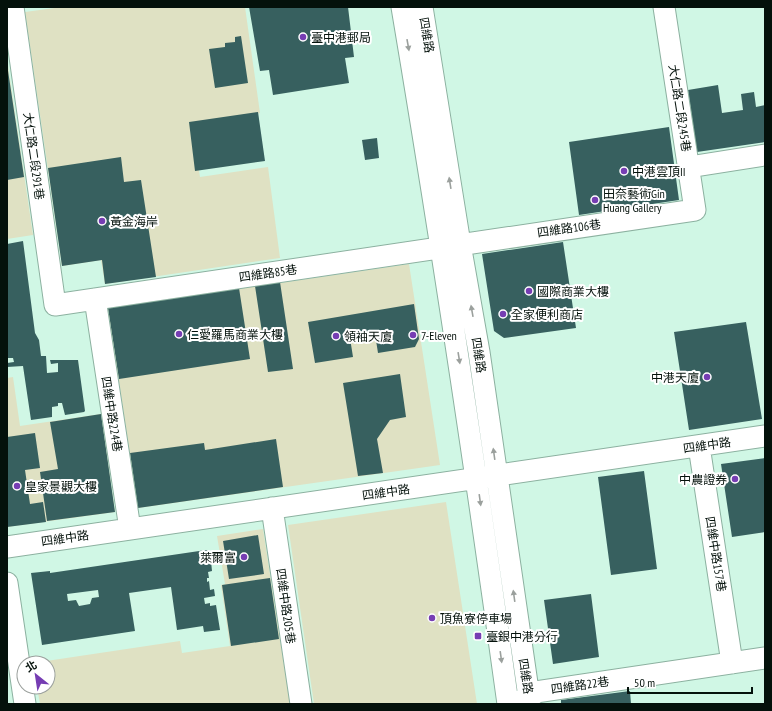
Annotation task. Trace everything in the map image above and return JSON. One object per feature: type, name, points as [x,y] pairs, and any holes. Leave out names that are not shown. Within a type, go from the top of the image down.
[{"type":"street","name":"大仁路二段291巷","points":[[13,7],[55,305]]},
{"type":"street","name":"四維路","points":[[402,7],[451,246],[479,352],[498,476],[526,700]]},
{"type":"street","name":"四維路","points":[[422,7],[478,480],[508,704]]},
{"type":"street","name":"大仁路二段245巷","points":[[664,7],[695,210]]},
{"type":"street","points":[[689,167],[765,155]]},
{"type":"street","name":"四維路106巷","points":[[451,246],[695,210]]},
{"type":"street","name":"四維路85巷","points":[[55,305],[451,246]]},
{"type":"street","name":"四維中路224巷","points":[[95,299],[130,529]]},
{"type":"street","name":"四維中路","points":[[7,547],[272,508],[478,480],[765,436]]},
{"type":"street","name":"四維中路157巷","points":[[699,446],[732,663]]},
{"type":"street","name":"四維中路205巷","points":[[272,508],[301,704]]},
{"type":"street","points":[[7,583],[24,704]]},
{"type":"street","name":"四維路22巷","points":[[526,700],[765,658]]},
{"type":"green space","points":[[62,7],[245,7],[260,113],[192,128],[200,177],[268,167],[280,258],[105,284],[101,260],[62,266],[25,12]]},
{"type":"green space","points":[[7,59],[33,235],[7,239]]},
{"type":"green space","points":[[409,264],[440,465],[138,508],[108,308]]},
{"type":"green space","points":[[13,377],[20,426],[101,414],[115,512],[7,527],[7,378]]},
{"type":"green space","points":[[446,502],[477,704],[314,704],[288,525]]},
{"type":"green space","points":[[263,529],[290,704],[40,704],[38,695],[56,695],[56,660],[180,641],[182,653],[230,646],[221,585],[225,584],[217,536]]},
{"type":"building","name":"臺中港郵局","points":[[249,7],[348,7],[354,57],[345,58],[349,83],[273,95],[269,70],[260,71]]},
{"type":"building","points":[[241,36],[248,83],[215,88],[209,49],[225,47],[225,43],[235,42],[235,37]]},
{"type":"building","points":[[7,64],[24,177],[7,180]]},
{"type":"building","points":[[718,85],[722,113],[743,110],[741,94],[754,92],[756,107],[765,105],[765,142],[697,152],[688,90]]},
{"type":"building","points":[[258,112],[265,161],[195,171],[189,122]]},
{"type":"building","name":"中港雲頂II","points":[[669,127],[679,200],[579,215],[569,142]]},
{"type":"building","points":[[377,138],[379,158],[365,160],[362,140]]},
{"type":"building","name":"黃金海岸","points":[[121,157],[124,182],[141,180],[156,277],[105,284],[102,260],[62,266],[48,168]]},
{"type":"building","points":[[23,241],[35,333],[39,340],[41,356],[46,356],[47,373],[58,372],[58,363],[51,364],[50,360],[78,360],[84,412],[65,415],[62,403],[58,403],[58,406],[52,407],[52,417],[31,420],[23,366],[7,367],[7,363],[14,362],[13,358],[7,358],[7,244]]},
{"type":"building","name":"國際商業大樓","points":[[563,242],[576,328],[504,338],[494,331],[482,254]]},
{"type":"building","points":[[280,282],[293,369],[268,372],[255,286]]},
{"type":"building","name":"仁愛羅馬商業大樓","points":[[239,288],[250,359],[119,379],[108,308]]},
{"type":"building","name":"領袖天廈","points":[[414,304],[419,339],[415,347],[378,353],[375,334],[350,338],[353,357],[315,363],[308,322]]},
{"type":"building","name":"中港天廈","points":[[746,322],[762,419],[689,430],[674,332]]},
{"type":"building","points":[[400,374],[406,417],[390,420],[377,439],[383,473],[358,476],[343,383]]},
{"type":"building","points":[[101,414],[115,512],[47,521],[40,472],[58,469],[50,422]]},
{"type":"building","name":"皇家景觀大樓","points":[[35,433],[40,468],[25,470],[30,504],[43,502],[46,522],[7,527],[7,437]]},
{"type":"building","points":[[276,439],[283,487],[138,508],[130,453],[204,443],[205,450]]},
{"type":"building","points":[[765,458],[765,532],[732,537],[721,464]]},
{"type":"building","points":[[644,471],[657,569],[611,575],[598,477]]},
{"type":"building","name":"萊爾富","points":[[258,535],[264,574],[229,579],[223,541]]},
{"type":"building","points":[[206,550],[210,551],[212,571],[208,572],[209,578],[207,578],[207,582],[209,581],[210,590],[214,589],[215,596],[204,598],[205,604],[210,603],[210,606],[216,605],[220,630],[204,632],[203,626],[177,630],[171,587],[129,593],[135,631],[42,645],[31,573],[50,571],[50,573]],"holes":[[[98,590],[99,597],[92,598],[90,604],[79,606],[76,600],[68,601],[67,594]]]},
{"type":"building","points":[[270,578],[279,639],[231,646],[222,585]]},
{"type":"building","points":[[591,594],[599,657],[553,664],[544,600]]},
{"type":"building","points":[[630,691],[631,704],[561,704],[561,700]]},
{"type":"place","name":"臺中港郵局","points":[[303,37]]},
{"type":"place","name":"中港雲頂II","points":[[624,171]]},
{"type":"place","name":"田奈藝術Gin Huang Gallery","points":[[595,200]]},
{"type":"place","name":"黃金海岸","points":[[102,221]]},
{"type":"place","name":"國際商業大樓","points":[[529,291]]},
{"type":"place","name":"全家便利商店","points":[[503,314]]},
{"type":"place","name":"仁愛羅馬商業大樓","points":[[179,334]]},
{"type":"place","name":"7-Eleven","points":[[413,335]]},
{"type":"place","name":"領袖天廈","points":[[336,336]]},
{"type":"place","name":"中港天廈","points":[[707,377]]},
{"type":"place","name":"中農證券","points":[[735,479]]},
{"type":"place","name":"皇家景觀大樓","points":[[17,486]]},
{"type":"place","name":"萊爾富","points":[[244,557]]},
{"type":"place","name":"頂魚寮停車場","points":[[432,618]]},
{"type":"place","name":"臺銀中港分行","points":[[478,636]]}]
